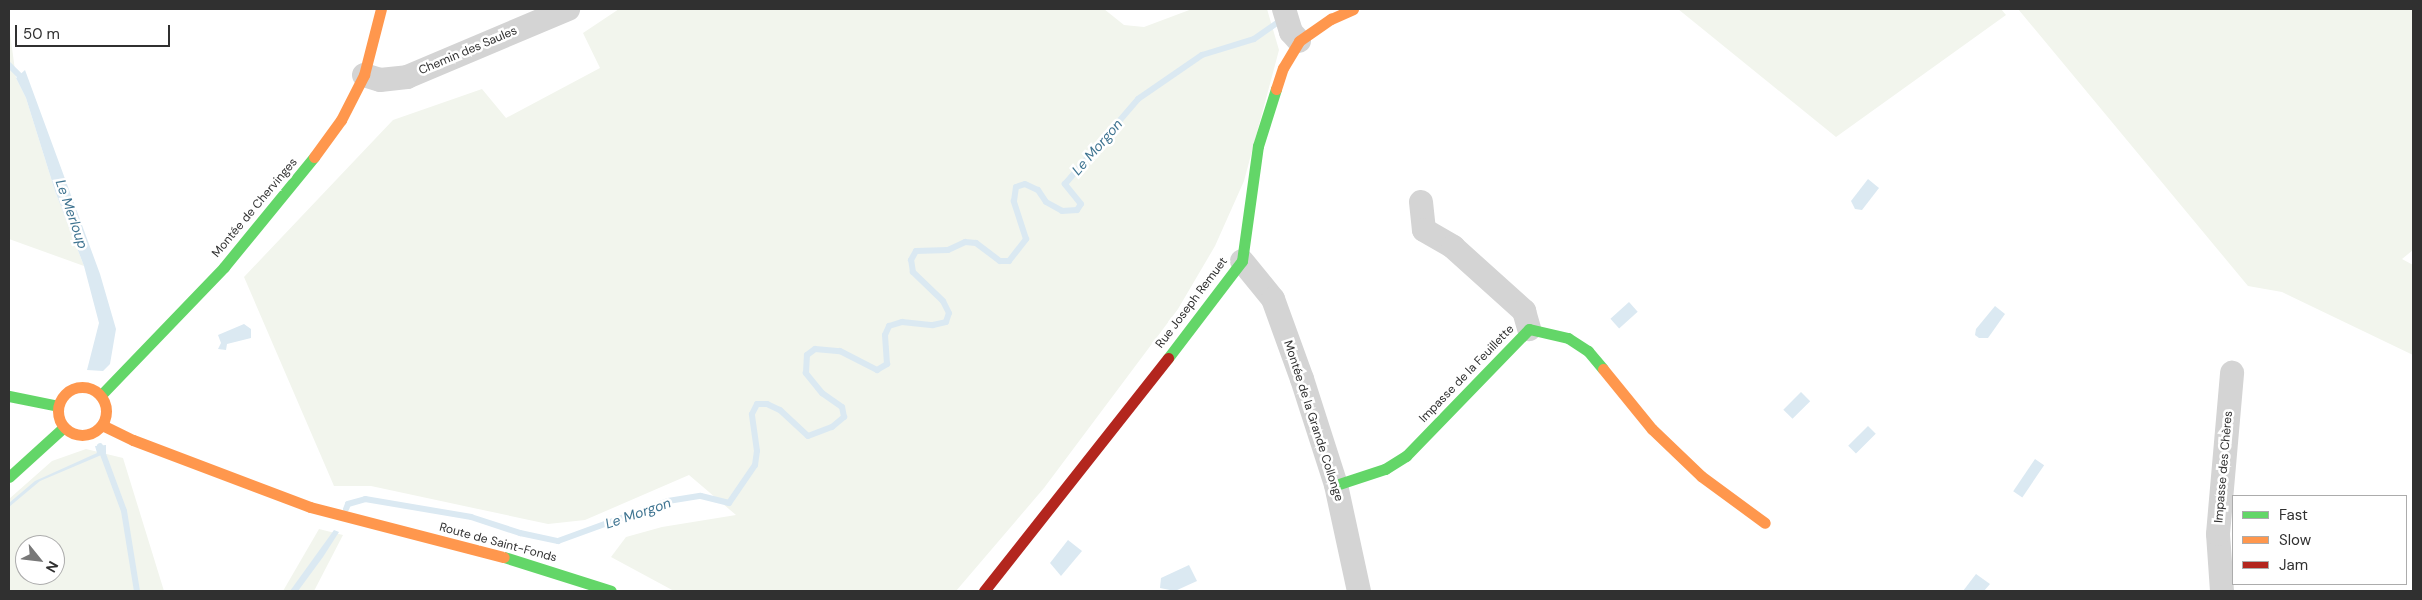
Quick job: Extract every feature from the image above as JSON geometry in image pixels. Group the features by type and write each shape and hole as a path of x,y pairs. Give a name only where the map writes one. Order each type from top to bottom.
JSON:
{"street":[{"name":"Montée de Chervinges","path":"101,395 156,342 218,273 307,167 341,120 364,75 381,9"},
{"name":"Chemin des Saules","path":"364,75 380,80 406,77 568,9"},
{"path":"1284,9 1292,32 1299,41"},
{"name":"Rue Joseph Remuet","path":"984,591 1080,467 1142,393 1242,261 1258,146 1283,68 1299,41 1331,19 1353,9"},
{"path":"1421,202 1424,230 1453,247 1524,310 1529,329"},
{"name":"Montée de la Grande Collonge","path":"1242,261 1273,299 1336,485 1359,591"},
{"name":"Impasse de la Feuillette","path":"1336,485 1385,469 1406,456 1529,329 1568,338 1588,351 1620,393 1701,476 1765,523"},
{"name":"Impasse des Chères","path":"2222,591 2218,534 2232,373"},
{"path":"76,387 91,388 101,395 106,405 102,425 87,435 79,435 64,427 58,406 62,397 76,387"},
{"path":"9,396 58,406"},
{"name":"Route de Saint-Fonds","path":"102,425 133,440 310,507 376,526 511,559 611,591"},
{"path":"9,477 64,427"}],"shaded area":[{"path":"619,9 1104,9 1124,25 1144,27 1192,9 1267,9 1279,50 1244,181 1215,246 1178,309 1044,488 956,591 674,591 611,557 626,537 662,527 736,515 689,475 585,520 548,524 371,486 334,486 244,277 393,120 482,89 506,118 600,68 583,33"},
{"path":"1678,9 2001,9 2006,15 1836,137"},
{"path":"2018,9 2413,9 2413,250 2402,259 2413,265 2413,355 2282,292 2248,286"},
{"path":"9,25 16,78 26,98 55,191 84,266 9,239"},
{"path":"86,449 123,458 164,591 9,591 9,499 52,461"},
{"path":"319,529 343,535 314,591 283,591"}],"water":[{"path":"25,70 100,274 116,329 110,364 103,371 87,370 99,323 84,266 55,191 26,98 16,78"},
{"path":"1868,179 1879,188 1862,210 1855,209 1851,201"},
{"path":"1629,302 1638,312 1619,328 1610,319"},
{"path":"1995,306 2005,314 1988,338 1979,338 1975,335 1976,329"},
{"path":"244,324 251,329 251,338 227,344 226,350 218,349 221,343 218,335"},
{"path":"1801,392 1810,401 1793,419 1783,410"},
{"path":"1868,426 1876,434 1856,454 1848,446"},
{"path":"106,445 106,453 40,481 9,507 9,503 35,481 97,453 95,446"},
{"path":"2035,459 2044,465 2022,497 2013,491"},
{"path":"334,530 339,532 323,557 298,591 290,591"},
{"path":"1068,540 1082,551 1061,576 1050,563"},
{"path":"1189,565 1197,581 1175,591 1160,588 1161,578"},
{"path":"1976,574 1990,584 1984,591 1963,591"}],"waterway":[{"name":"Le Morgon","path":"346,509 348,504 365,499 471,517 520,533 558,541 668,501 701,496 729,503 755,465 757,451 752,414 757,404 767,404 780,410 808,436 832,427 844,417 842,407 822,393 806,373 807,355 815,349 840,351 877,370 887,364 885,335 889,326 902,322 933,325 946,322 949,313 943,301 913,272 911,260 916,251 948,250 965,242 976,243 1000,261 1009,261 1026,239 1014,201 1016,187 1025,184 1038,190 1046,202 1062,211 1077,210 1081,204 1065,184 1138,99 1202,55 1254,39 1278,22"},
{"name":"Le Merloup","path":"9,65 24,80"},
{"name":"Le Merloup","path":"100,446 124,511 137,591"}],"traffic: fast":[{"path":"1168,358 1242,261 1258,146 1276,89"},
{"path":"101,395 224,267 314,157"},
{"path":"1336,485 1385,469 1406,456 1529,329 1568,338 1588,351 1603,369"},
{"path":"9,396 58,406"},
{"path":"9,477 64,427"},
{"path":"504,557 611,591"}],"traffic: slow":[{"path":"314,157 341,120 364,75 381,9"},
{"path":"1276,89 1283,68 1299,41 1331,19 1353,9"},
{"path":"1603,369 1652,429 1701,476 1765,523"},
{"path":"77,387 87,387 96,391 102,397 105,402 106,411 105,420 96,431 87,435 77,435 68,431 62,425 58,416 58,406 62,397 68,391 77,387"},
{"path":"102,425 133,440 310,507 504,557"}],"traffic: jam":[{"path":"984,591 1168,358"}]}
